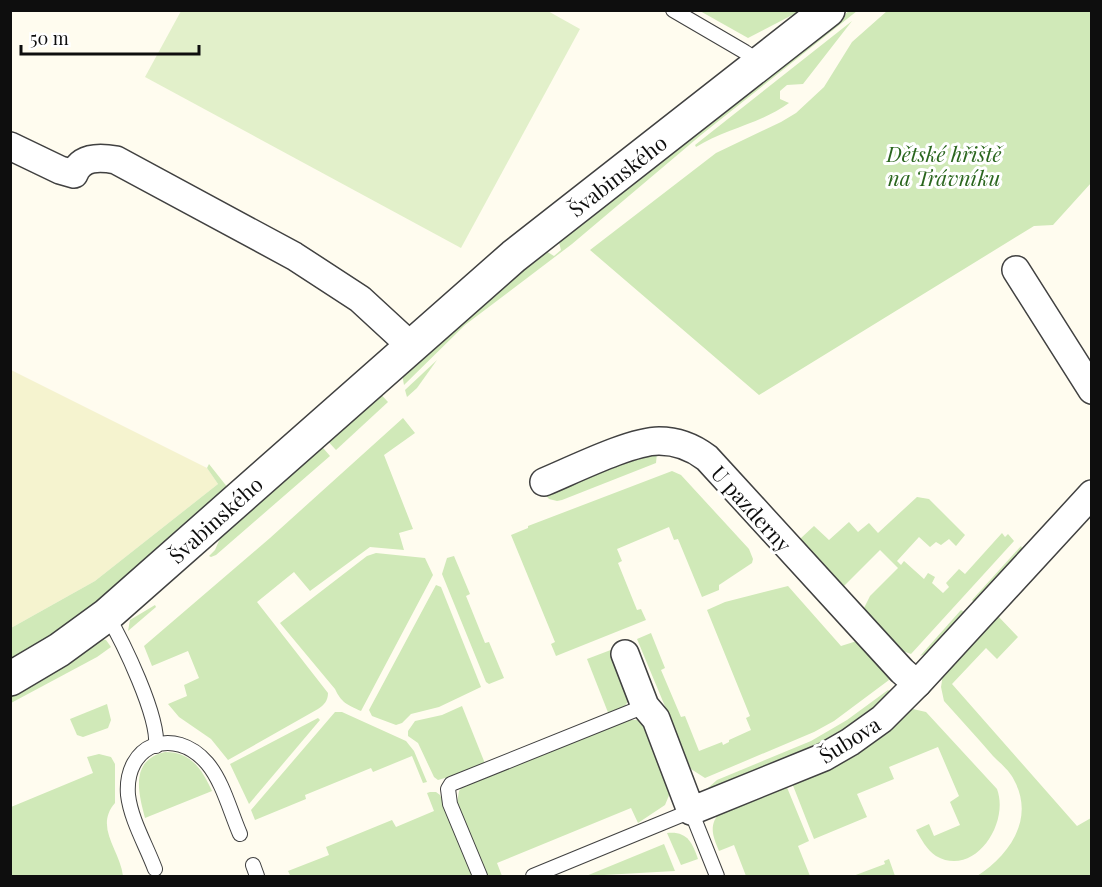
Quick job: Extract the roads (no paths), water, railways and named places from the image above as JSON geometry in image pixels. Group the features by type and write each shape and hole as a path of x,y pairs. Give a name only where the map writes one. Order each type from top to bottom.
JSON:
{"street":[{"name":"Švabinského","path":"10,680 59,650 107,615 514,256 828,10"},
{"path":"10,146 60,170 74,174 82,162 91,159 116,160 294,256 360,299 411,346"},
{"path":"1016,270 1092,390"},
{"name":"U pazderny","path":"544,482 637,445 659,441 680,444 697,450 707,458 917,684"},
{"name":"Šubova","path":"691,811 824,757 882,719 1092,494"},
{"path":"625,654 645,706 656,719 691,811"}],"lane":[{"path":"673,10 761,63"},
{"path":"107,615 125,648 146,698 155,726 156,746"},
{"path":"480,876 450,804 448,789 451,784 645,706"},
{"path":"155,868 131,809 128,786 140,753 156,746 167,742 181,745 189,748 207,763 240,834"},
{"path":"533,876 691,811 717,876"}],"park label":[{"name":"Dětské hřiště na Trávníku","path":"944,165"}]}
